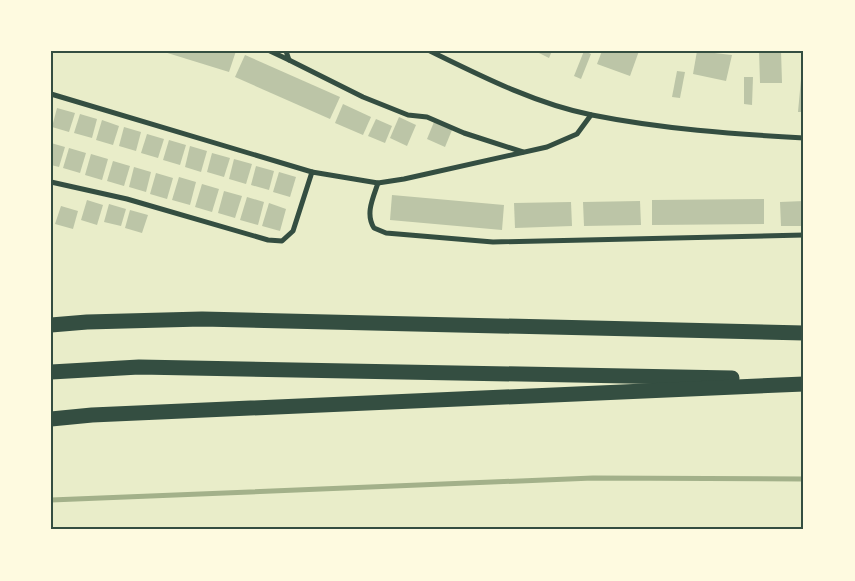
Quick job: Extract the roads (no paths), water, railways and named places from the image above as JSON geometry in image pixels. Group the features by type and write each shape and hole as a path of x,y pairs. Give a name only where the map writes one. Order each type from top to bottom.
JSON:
{"highway":[{"path":"51,325 87,322 202,319 804,333"},
{"path":"51,372 139,368 804,379"},
{"path":"51,419 102,415 804,384"}],"street":[{"path":"270,51 363,97 408,115 427,117 464,133 526,152"},
{"path":"286,51 290,60"},
{"path":"430,51 517,90 591,115 682,130 804,138"},
{"path":"51,94 312,172 378,183 526,152 577,134 591,115"},
{"path":"51,182 126,199 276,241 286,239 293,231 312,172"},
{"path":"378,183 371,204 370,215 374,228 386,233 503,242 804,235"}],"waterway":[{"path":"51,500 593,478 804,479"}]}
